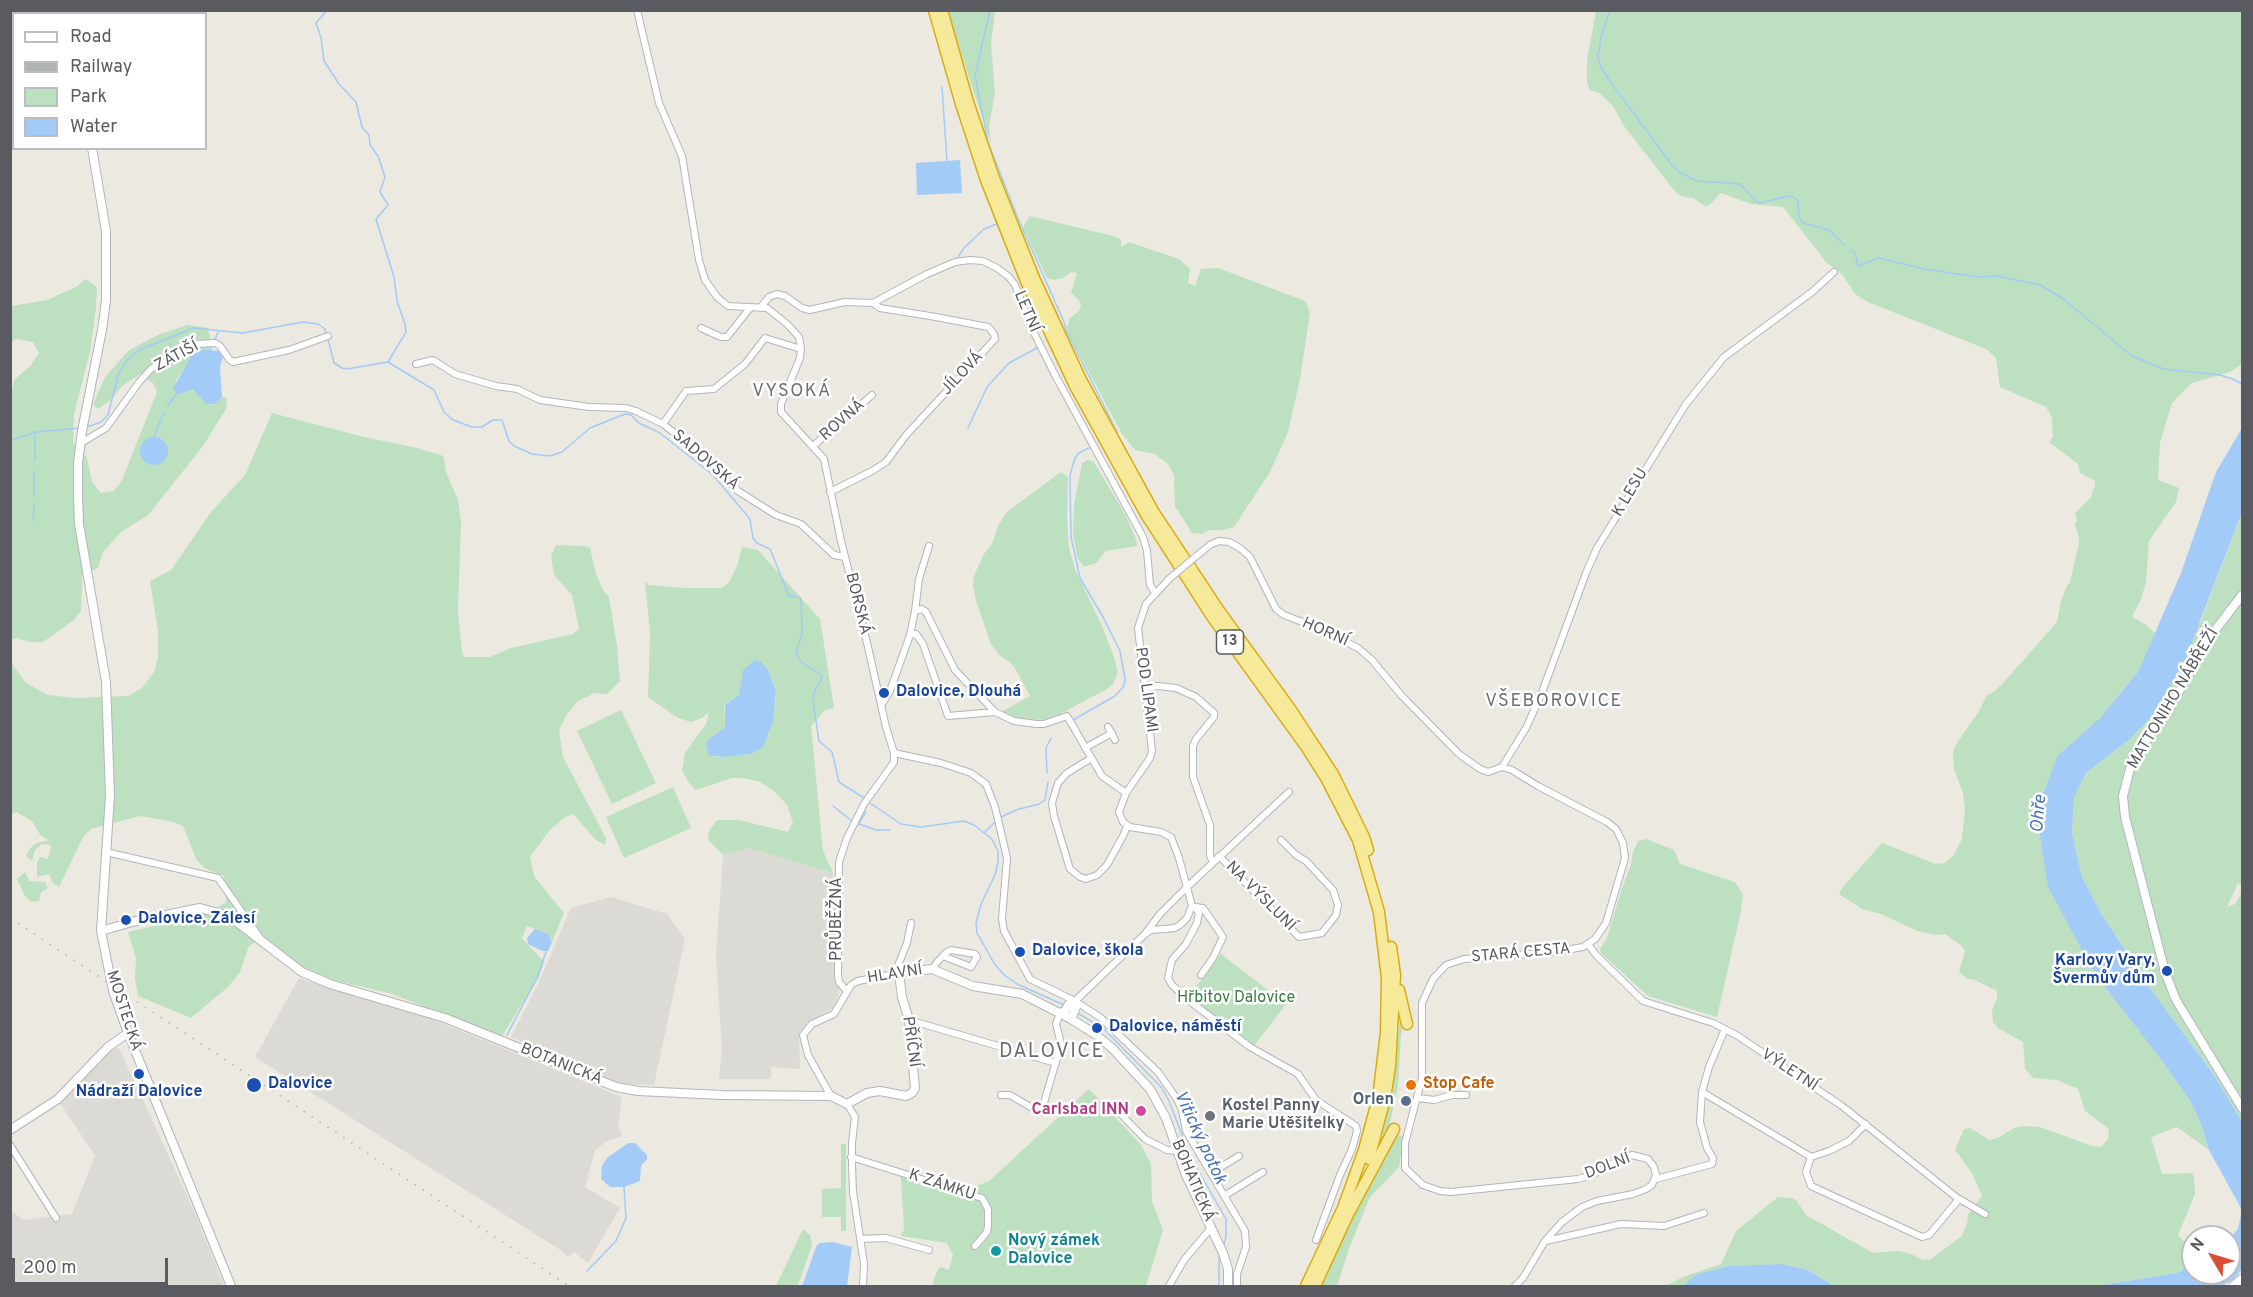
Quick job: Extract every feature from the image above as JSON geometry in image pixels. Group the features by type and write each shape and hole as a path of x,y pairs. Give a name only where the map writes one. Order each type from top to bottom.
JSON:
{"highway":[{"name":"13","path":"934,10 986,180 1026,281 1069,374 1148,516 1214,618 1326,778 1358,840 1379,912 1387,978 1386,1033 1378,1098 1364,1150 1343,1209 1306,1287"},
{"name":"13","path":"942,10 968,102 994,178 1057,330 1081,380 1153,511 1237,637 1333,774 1364,837 1385,908 1395,975 1394,1033 1385,1098 1372,1150 1350,1211 1315,1287"},
{"path":"1395,975 1407,1024"},
{"path":"1350,1211 1394,1129"}],"main road":[{"name":"MATTONIHO NÁBŘEŽÍ","path":"2242,596 2210,637 2173,702 2132,761 2123,796 2125,817 2165,972 2176,1000 2242,1108"},
{"path":"2233,1287 2242,1280"}],"street":[{"path":"637,10 659,103 682,156 699,260 705,280 717,297 728,306 766,308 787,324 799,338 801,349 765,338 745,364 714,388 686,391 663,424"},
{"name":"MOSTECKÁ","path":"92,150 106,231 106,300 78,464 79,524 106,682 110,795 101,931 113,991 128,1033 231,1287"},
{"name":"LETNÍ","path":"760,308 770,297 777,294 810,310 845,302 873,303 955,262 983,261 997,268 1015,285 1034,333 1073,411 1126,502 1143,537 1147,551 1150,585 1155,593"},
{"name":"K LESU","path":"1502,767 1526,728 1597,548 1686,404 1724,357 1812,292 1834,272"},
{"name":"JÍLOVÁ","path":"830,492 886,462 907,434 995,339 988,327 936,316 880,308 873,303"},
{"path":"701,328 721,338 727,337 750,308"},
{"name":"ZÁTIŠÍ","path":"81,443 106,428 152,368 182,355 196,344 215,343 233,362 289,350 327,336"},
{"name":"BORSKÁ","path":"801,349 800,358 781,405 781,412 824,459 845,557 894,753"},
{"name":"SADOVSKÁ","path":"416,364 433,360 464,378 517,389 540,400 589,407 626,408 663,424 694,448 738,491 776,515 801,524 834,555 845,557"},
{"name":"ROVNÁ","path":"813,446 872,395"},
{"name":"HORNÍ","path":"1155,593 1210,545 1218,541 1229,542 1250,557 1276,609 1284,615 1318,628 1358,648 1372,660 1401,695 1459,754 1488,772 1502,767"},
{"path":"882,704 890,691 910,635 919,579 929,546"},
{"name":"POD LIPAMI","path":"1127,826 1119,812 1126,793 1150,758 1152,751 1138,628 1146,604 1155,593"},
{"path":"915,611 922,609 926,612 955,670 995,712 1014,721 1036,724 1044,724 1067,716 1102,776 1126,793"},
{"path":"910,635 916,634 923,644 948,716 995,712"},
{"path":"1145,688 1158,686 1176,688 1196,697 1214,713 1214,717 1193,746 1193,777 1210,825 1210,856 1213,862"},
{"path":"1085,748 1112,734"},
{"path":"894,753 941,763 971,773 986,784 995,807 1007,858 1002,919 1004,931 1030,979 1070,1010 1101,1018 1158,1072 1177,1099 1182,1110 1186,1131 1245,1231 1246,1246 1237,1274 1237,1287"},
{"name":"PRŮBĚŽNÁ","path":"846,990 841,985 838,975 839,862 864,804 894,762 894,753"},
{"path":"1090,759 1067,773 1058,783 1052,803 1070,869 1086,879 1097,875 1107,865 1124,836 1127,826 1133,829 1161,832 1171,837 1193,907 1199,913 1192,934 1172,960 1168,978 1172,985 1250,1047 1298,1074 1316,1100 1356,1126 1357,1131 1352,1149 1316,1240"},
{"name":"STARÁ CESTA","path":"1405,1168 1405,1143 1418,1098 1424,1059 1422,1003 1427,988 1446,965 1464,959 1555,952 1588,944 1595,939 1606,923 1624,858 1623,843 1616,829 1607,822 1512,770 1502,767"},
{"path":"1001,1095 1010,1095 1039,1112 1061,1044 1056,1024 1188,886 1288,792"},
{"name":"NA VÝSLUNÍ","path":"1220,856 1299,937 1322,933 1336,915 1338,905 1333,890 1306,861 1296,855 1281,840"},
{"path":"106,852 218,878 263,942"},
{"path":"1144,934 1151,930 1180,925 1193,907"},
{"path":"1193,907 1203,908 1223,937 1213,958 1200,975"},
{"name":"BOTANICKÁ","path":"101,931 200,908 229,916 302,972 330,984 445,1018 621,1088 722,1095 831,1096"},
{"name":"PŘÍČNÍ","path":"847,1104 867,1093 879,1091 906,1096 915,1088 909,1020 902,997 899,973 899,963 911,924"},
{"name":"VÝLETNÍ","path":"1588,944 1596,956 1642,1001 1725,1029 1815,1087 1866,1124 1959,1199 1985,1214"},
{"path":"932,969 943,956 951,950 975,954 977,961 971,967 943,956"},
{"name":"HLAVNÍ","path":"831,1096 808,1055 803,1035 812,1024 834,1014 846,990 858,981 932,969 974,986 1022,994 1070,1010"},
{"name":"BOHATICKÁ","path":"1070,1010 1112,1048 1150,1089 1166,1118 1194,1194 1228,1269 1228,1287"},
{"path":"909,1020 1056,1062"},
{"path":"1656,1179 1712,1164 1713,1158 1707,1148 1700,1122 1702,1092 1709,1067 1725,1029"},
{"path":"10,1130 58,1099 108,1047 128,1033"},
{"path":"1702,1092 1810,1157 1829,1152 1849,1141 1866,1124"},
{"path":"1418,1098 1434,1100 1452,1095 1466,1095"},
{"path":"831,1096 847,1104 855,1117 851,1157 853,1192 864,1264 862,1287"},
{"path":"1117,1110 1152,1144 1177,1151"},
{"path":"10,1145 56,1218"},
{"name":"DOLNÍ","path":"1405,1168 1423,1185 1451,1192 1578,1179 1592,1175 1632,1155 1642,1156 1652,1163 1656,1179 1646,1190 1597,1201 1562,1222 1545,1241 1515,1287"},
{"path":"1211,1173 1239,1156"},
{"name":"K ZÁMKU","path":"851,1157 982,1198 987,1209 988,1226 987,1232 975,1246"},
{"path":"1810,1157 1806,1172 1812,1186 1922,1237 1929,1235 1959,1199"},
{"path":"1224,1196 1263,1172"},
{"path":"1545,1241 1621,1224 1664,1226 1704,1213"},
{"path":"1169,1287 1184,1260 1211,1228"},
{"path":"860,1239 886,1238 929,1250"}],"shaded area":[{"path":"749,848 833,873 839,995 832,1009 814,1018 799,1033 800,1069 771,1067 771,1079 719,1079 722,1050 716,955 723,855"},
{"path":"611,897 667,914 685,939 654,1085 624,1084 614,1081 511,1037 537,986 571,908"},
{"path":"299,978 429,1018 622,1097 618,1124 622,1136 607,1141 595,1150 585,1187 620,1208 588,1263 574,1252 568,1257 559,1249 255,1057"},
{"path":"119,1048 194,1211 224,1286 11,1286 10,1210 24,1220 72,1214 95,1156 60,1103 112,1049"}],"green space":[{"path":"947,11 995,11 991,44 995,92 989,127 991,144"},
{"path":"1596,11 2242,11 2242,364 2230,372 2192,383 2172,403 2160,443 2158,480 2179,488 2176,502 2149,541 2146,582 2132,617 2145,624 2156,634 2138,672 2099,719 2058,755 2076,938 2095,974 2189,1099 2201,1124 2209,1150 2177,1127 2151,1137 2162,1174 2192,1173 2194,1177 2195,1194 2178,1235 2181,1238 2181,1271 2096,1286 1834,1286 1808,1270 1782,1264 1729,1266 1698,1274 1683,1286 1666,1286 1683,1277 1721,1264 1736,1231 1778,1197 1792,1198 1797,1201 1806,1215 1873,1253 1899,1251 1923,1260 1931,1259 1962,1236 1968,1215 1982,1196 1972,1173 1955,1150 1964,1129 1970,1128 1989,1140 2022,1126 2040,1127 2092,1146 2101,1147 2108,1139 2109,1129 2085,1111 2078,1089 2057,1080 2033,1078 2025,1069 2023,1042 1998,1028 1993,1022 1992,1010 1997,991 1973,979 1967,979 1959,972 1965,951 1962,946 1945,934 1936,935 1917,931 1881,914 1862,909 1839,894 1882,843 1936,864 1945,863 1953,856 1962,839 1965,809 1963,793 1954,769 1955,746 1987,695 1994,692 2005,681 2057,622 2061,601 2070,582 2078,547 2075,513 2091,497 2095,481 2080,473 2078,464 2049,442 2053,437 2052,418 2046,407 2000,387 1996,358 1986,349 1868,302 1855,294 1842,274 1827,263 1783,207 1751,204 1721,193 1707,207 1693,198 1677,194 1624,126 1613,106 1599,93 1590,90 1587,83 1587,60"},
{"path":"1030,216 1113,236 1121,239 1121,247 1129,242 1179,259 1190,269 1188,283 1195,286 1201,269 1218,268 1305,301 1310,312 1300,379 1288,432 1270,472 1234,527 1209,530 1202,534 1192,533 1175,506 1174,475 1168,464 1155,454 1135,450 1122,434 1068,333 1070,318 1079,311 1081,305 1071,293 1077,273 1071,272 1063,278 1054,280 1047,278 1023,227"},
{"path":"86,279 97,287 96,308 90,352 74,414 73,442 87,458 92,482 101,493 114,491 122,480 157,392 153,383 140,374 122,386 111,400 98,409 93,404 105,377 129,350 160,334 188,325 208,328 212,350 196,351 175,382 186,391 193,389 209,405 216,403 222,397 227,398 226,409 203,446 148,515 121,532 103,552 98,568 82,575 81,611 74,620 43,642 29,642 17,638 11,640 11,396 14,380 30,366 39,353 33,342 16,339 11,343 11,306 47,300 76,287"},
{"path":"272,413 417,448 444,458 446,472 458,500 461,522 458,611 464,657 490,657 511,648 573,634 579,629 572,595 554,575 551,556 556,545 590,548 596,574 609,597 620,681 607,694 595,693 578,701 567,714 559,730 563,757 606,838 605,845 596,840 573,814 565,817 549,831 530,857 534,876 564,913 552,942 547,934 527,926 522,938 544,962 539,977 502,1036 392,994 334,980 304,969 264,938 249,946 240,972 228,987 191,1018 138,996 135,978 136,958 128,932 193,917 226,903 224,876 206,869 197,861 183,826 174,822 140,816 91,829 83,837 59,887 53,883 49,874 37,877 37,863 40,857 48,859 51,845 42,844 35,850 32,861 26,856 30,848 37,843 49,840 41,836 32,821 16,812 11,815 10,661 26,683 48,695 75,698 128,696 142,688 154,672 158,658 158,631 150,581 171,570 211,512 245,475"},
{"path":"1088,460 1094,462 1126,516 1137,546 1106,551 1096,563 1084,567 1077,557 1073,535 1074,505 1082,463"},
{"path":"1061,472 1068,477 1069,548 1075,569 1102,626 1118,672 1113,684 1107,689 1060,714 1043,720 1009,717 999,713 1030,696 1011,663 999,655 991,644 976,601 974,576 1007,512"},
{"path":"2242,512 2242,590 2207,635 2170,700 2129,760 2119,796 2121,818 2161,973 2242,1115 2242,1122 2214,1075 2152,991 2101,913 2082,877 2072,832 2074,797 2081,781 2086,773 2130,739 2201,621"},
{"path":"742,547 758,550 820,619 834,708 825,710 811,726 823,851 833,873 749,848 723,855 708,840 709,831 717,820 739,820 788,832 793,822 787,805 774,791 760,782 744,778 732,778 696,790 688,782 682,770 685,753 706,724 709,712 702,718 691,722 678,718 648,697 650,633 645,582 649,585 686,588 722,588 730,581","holes":["769,672 776,692 769,734 762,746 750,754 715,757 721,731 725,727 724,705 739,695 741,683"]},
{"path":"2242,601 2242,886 2238,883 2227,907 2235,904 2242,892 2242,1101 2179,999 2168,971 2128,817 2127,797 2135,763 2213,639"},
{"path":"621,710 656,783 612,804 577,731"},
{"path":"673,787 691,828 624,858 606,817"},
{"path":"1646,839 1674,850 1680,864 1735,882 1743,895 1717,1017 1648,996 1601,953 1600,949 1607,938 1631,865 1633,852 1638,841"},
{"path":"25,872 30,881 45,882 48,888 41,892 39,901 31,902 25,896 17,879"},
{"name":"Hřbitov Dalovice","path":"1221,954 1286,1004 1254,1046 1189,996"},
{"path":"1400,1016 1402,1033 1398,1086 1387,1137 1379,1148 1394,1074"},
{"path":"1089,1089 1141,1145 1151,1164 1152,1201 1163,1230 1146,1286 934,1285 933,1281 938,1269 941,1267 949,1270 953,1255 947,1243 901,1236 904,1229 901,1177 956,1194 989,1181"},
{"path":"1397,1134 1404,1137 1399,1167 1370,1197 1337,1286 1320,1286 1345,1229"},
{"path":"841,1144 846,1144 846,1231 841,1231 841,1217 822,1217 822,1189 841,1188"},
{"path":"803,1229 810,1235 812,1245 800,1280 797,1286 776,1286"}],"water":[{"path":"960,160 962,193 917,195 916,163"},
{"path":"203,349 218,351 223,357 220,367 222,397 215,404 206,404 193,389 179,394 173,389 192,354"},
{"path":"2242,428 2242,512 2184,663 2151,717 2130,739 2086,773 2074,797 2072,832 2082,877 2101,913 2152,991 2214,1075 2242,1122 2242,1210 2209,1150 2201,1124 2189,1099 2095,974 2048,887 2039,830 2041,800 2058,755 2099,719 2138,672 2181,573 2216,472"},
{"path":"154,437 164,441 168,451 164,461 154,465 144,461 140,451 144,441"},
{"path":"755,660 761,662 769,672 776,692 773,721 765,743 762,748 750,754 722,757 709,755 706,744 725,727 725,705 739,695 743,670"},
{"path":"535,929 548,934 552,942 548,951 542,951 528,944 527,938"},
{"path":"628,1143 635,1143 647,1155 647,1159 641,1166 640,1181 624,1187 610,1187 601,1179 602,1166 607,1158"},
{"path":"2242,1210 2241,1270 2241,1225 2239,1225"},
{"path":"833,1242 852,1247 847,1286 802,1286 817,1245"},
{"path":"1782,1264 1808,1270 1834,1286 1683,1286 1697,1274 1729,1266"},
{"path":"2181,1271 2181,1285 2224,1285 2096,1286"}],"waterway":[{"path":"327,10 316,23 321,38 324,61 339,84 356,102 362,127 369,135 370,145 378,156 385,177 380,192 388,205 376,219 394,277 397,301 406,332 388,362"},
{"path":"990,10 975,76 988,142 1066,330 1117,434"},
{"path":"1610,10 1602,33 1598,56 1600,65 1672,165 1681,173 1697,181 1740,184 1756,201 1761,203 1787,196 1795,198 1798,201 1799,217 1803,223 1829,230 1844,245"},
{"path":"942,87 947,161"},
{"path":"957,259 963,249 984,229 997,224"},
{"path":"1851,250 1855,253 1858,266 1878,258 1925,269 1978,277 1997,276 2040,285 2062,298 2132,356 2164,369 2220,375 2242,384"},
{"name":"Vitický potok","path":"84,428 101,422 108,415 118,375 127,360 139,350 194,328 243,333 303,322 318,324 325,329 326,335"},
{"path":"214,342 218,332"},
{"name":"Vitický potok","path":"328,339 334,363 342,368 388,362 434,390 444,412 453,420 472,427 482,427 493,420 502,420 509,441 514,446 532,454 550,456 562,452 590,428 625,414 631,415 639,423 660,433 713,475 750,519 753,538 757,543 770,549 789,596 801,598 802,633 796,653 800,661 821,675 813,701 819,741 832,752 839,782 864,798"},
{"path":"968,428 987,387 1009,363 1037,348"},
{"path":"168,406 177,393"},
{"path":"154,437 164,412"},
{"name":"Vitický potok","path":"10,441 35,432 80,428"},
{"path":"35,432 35,460"},
{"path":"1073,720 1115,696 1124,686 1125,679 1120,651 1080,578 1071,537 1070,475 1075,458 1089,448"},
{"path":"34,471 34,496"},
{"path":"33,521 34,504"},
{"path":"1047,773 1046,748 1051,738"},
{"path":"999,818 1045,800 1048,782"},
{"name":"Vitický potok","path":"870,803 901,824 921,827 964,821 974,825 992,839 998,851 998,862 995,875 981,904 976,923 977,933 1003,974 1017,984 1064,1005"},
{"path":"833,806 852,821"},
{"path":"859,823 866,812"},
{"path":"985,832 995,822"},
{"path":"856,823 876,830 890,830"},
{"path":"507,1035 537,978 546,952"},
{"name":"Vitický potok","path":"1076,1012 1104,1029 1162,1088 1190,1156 1226,1219 1224,1244"},
{"path":"587,1271 616,1241 626,1218 624,1187"},
{"name":"Vitický potok","path":"1219,1257 1219,1286"}],"railway":[{"path":"10,918 569,1286"}],"place":[{"name":"Dalovice, Dlouhá","path":"884,693"},
{"name":"Dalovice, Zálesí","path":"126,920"},
{"name":"Dalovice, škola","path":"1020,952"},
{"name":"Karlovy Vary, Švermův dům","path":"2167,971"},
{"name":"Dalovice, náměstí","path":"1097,1028"},
{"name":"Nádraží Dalovice","path":"139,1074"},
{"name":"Dalovice","path":"254,1085"},
{"name":"Stop Cafe","path":"1411,1085"},
{"name":"Orlen","path":"1406,1101"},
{"name":"Carlsbad INN","path":"1141,1111"},
{"name":"Kostel Panny Marie Utěšitelky","path":"1210,1116"},
{"name":"Nový zámek Dalovice","path":"996,1251"}],"district":[{"name":"VYSOKÁ","path":"792,392"},
{"name":"VŠEBOROVICE","path":"1554,702"},
{"name":"DALOVICE","path":"1052,1053"}],"water label":[{"name":"Ohře","path":"2040,814"}]}
